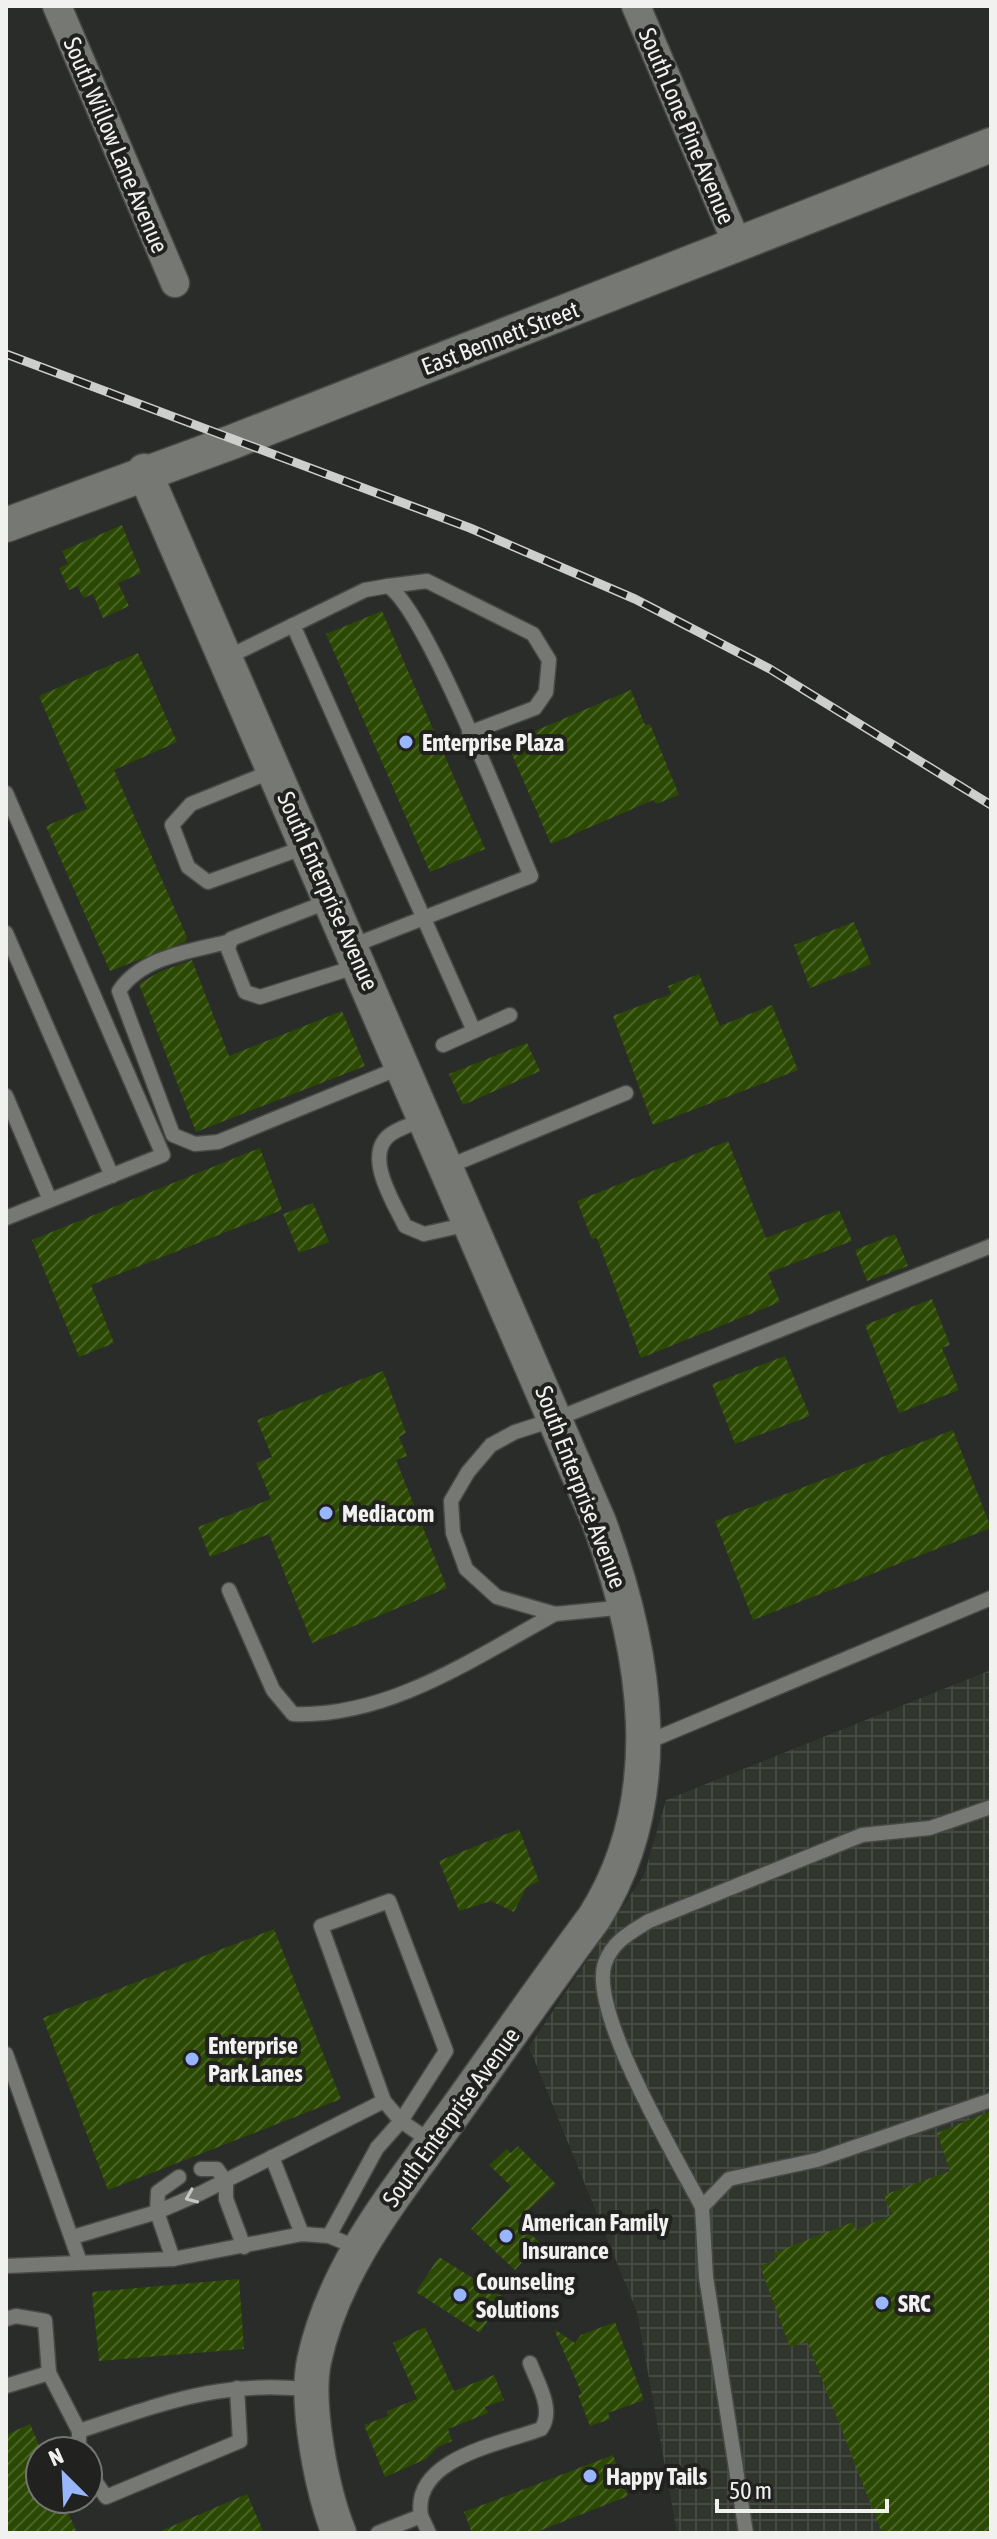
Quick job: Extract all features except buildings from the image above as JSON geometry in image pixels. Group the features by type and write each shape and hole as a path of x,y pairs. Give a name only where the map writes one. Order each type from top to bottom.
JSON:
{"street":[{"name":"South Willow Lane Avenue","path":"57,6 175,283"},
{"name":"South Lone Pine Avenue","path":"636,6 738,246"},
{"name":"East Bennett Street","path":"6,525 144,471 232,442 991,145"},
{"name":"South Enterprise Avenue","path":"144,471 599,1522 626,1607 638,1667 645,1743 635,1825 608,1897 433,2143 344,2242 341,2282 313,2363 320,2470 339,2533"}],"lane":[{"path":"226,658 365,590 427,581 533,634 549,660 546,692 535,708 469,733"},
{"path":"231,941 228,949 245,992 260,997 356,956 423,919 531,876 409,606 388,586"},
{"path":"293,625 474,1031"},
{"path":"275,770 191,804 172,825 188,867 208,882 308,846"},
{"path":"6,793 163,1155 6,1218"},
{"path":"332,900 242,933 231,941 150,964 128,977 119,991 173,1135 195,1144 218,1142 404,1066"},
{"path":"6,933 112,1176"},
{"path":"443,1045 510,1015"},
{"path":"447,1167 626,1093"},
{"path":"6,1096 50,1200"},
{"path":"426,1118 389,1135 381,1146 379,1169 405,1226 424,1234 472,1224"},
{"path":"626,1607 555,1614 497,1597 466,1569 453,1533 451,1501 468,1472 491,1445 515,1432 556,1419 991,1246"},
{"path":"229,1590 273,1690 293,1714 324,1715 411,1691 555,1614"},
{"path":"645,1743 991,1598"},
{"path":"746,2533 706,2277 702,2207 623,2054 601,1979 617,1941 649,1921 862,1835 930,1828 991,1807"},
{"path":"6,2266 173,2259 302,2234 344,2242 377,2148 401,2121 446,2051 389,1901 321,1926 384,2101 401,2121 433,2143"},
{"path":"6,2054 80,2262"},
{"path":"702,2207 729,2179 817,2160 991,2100"},
{"path":"73,2237 157,2212 226,2182 384,2101"},
{"path":"272,2157 302,2234"},
{"path":"201,2169 217,2169 226,2182 226,2199 244,2247"},
{"path":"173,2259 157,2212 158,2192 179,2177"},
{"path":"6,2319 16,2316 45,2321 49,2373 79,2435"},
{"path":"429,2533 418,2499 428,2480 443,2466 541,2429 547,2421 547,2410 530,2363"},
{"path":"6,2386 49,2373"},
{"path":"79,2431 198,2392 269,2385 314,2390"},
{"path":"104,2494 106,2497 240,2441 237,2388"},
{"path":"378,2533 421,2516"}],"shaded area":[{"path":"991,1670 991,2533 677,2533 637,2312 529,2047 644,1875 666,1800"}],"railway":[{"path":"6,354 470,528 635,599 770,669 991,805"}],"place":[{"name":"Enterprise Plaza","path":"406,742"},
{"name":"Mediacom","path":"326,1513"},
{"name":"Enterprise Park Lanes","path":"192,2059"},
{"name":"American Family Insurance","path":"506,2236"},
{"name":"Counseling Solutions","path":"460,2295"},
{"name":"SRC","path":"882,2303"},
{"name":"Happy Tails","path":"590,2476"}]}
